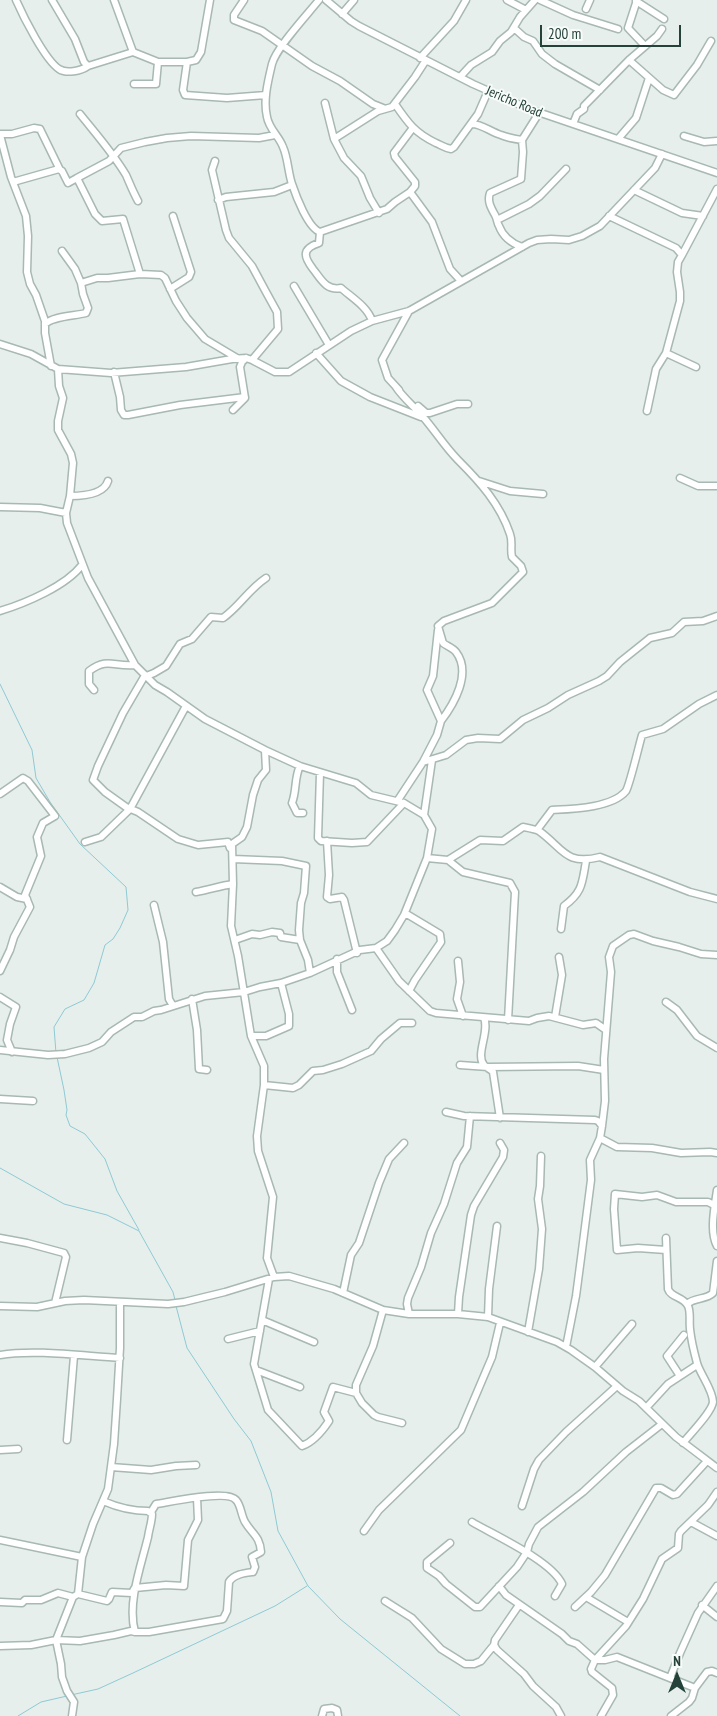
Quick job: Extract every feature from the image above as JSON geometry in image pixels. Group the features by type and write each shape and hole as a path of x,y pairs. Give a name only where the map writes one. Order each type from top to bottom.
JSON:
{"street":[{"path":"16,0 28,28 54,65 60,70 70,71 83,69 133,52 158,62 187,62 196,60 202,52 210,0"},
{"path":"52,0 75,39 84,62 88,66"},
{"path":"114,0 133,52"},
{"path":"244,0 234,16 234,20 262,31 312,66 340,81 373,104 383,108"},
{"path":"319,0 283,45 272,64 266,95 267,117 275,135 283,146 292,185 314,230 320,232 379,213 410,192 415,186 415,182 394,157 394,153 412,128"},
{"name":"Jericho Road","path":"326,0 359,26 488,92 538,113 717,173"},
{"path":"342,14 354,0"},
{"path":"334,138 356,123 383,108 391,107 395,104 415,77 423,59 454,21 466,0"},
{"path":"508,0 526,10"},
{"path":"460,77 471,65 492,52 500,41 514,28 535,0"},
{"path":"540,0 573,15 618,29"},
{"path":"586,9 590,0"},
{"path":"645,46 628,28 637,1 664,18"},
{"path":"514,28 524,37 533,41 542,54 551,61 600,90"},
{"path":"573,124 577,114 629,60 658,36 662,29"},
{"path":"629,60 663,90 676,94 711,41"},
{"path":"134,84 156,84 158,62"},
{"path":"187,62 183,90 185,95 227,98 266,95"},
{"path":"618,139 636,118 649,78"},
{"path":"395,104 412,128 424,138 450,149 454,147 475,121 488,92"},
{"path":"325,103 334,138 344,158 362,178 370,198 379,213"},
{"path":"522,247 514,244 506,237 491,209 488,196 490,193 521,179 522,140 538,113"},
{"path":"80,114 114,157 138,200"},
{"path":"475,121 486,129 500,135 522,140"},
{"path":"1,1052 65,1054 96,1045 134,1017 142,1017 154,1011 192,999 244,992 281,983 310,973 360,950 376,948 391,936 405,913 427,858 432,829 424,815 401,802 371,795 356,784 300,766 265,750 205,719 144,676 135,665 82,565 78,549 67,523 66,512 70,496 73,463 71,454 58,430 63,398 55,367 46,345 42,310 30,284 27,272 28,236 26,216 13,182 0,135 34,128 40,129 68,183 114,157 121,148 166,138 191,136 259,138 275,135"},
{"path":"684,136 704,142 717,142"},
{"path":"0,344 31,354 55,367 114,372 186,368 238,359 249,359 274,372 289,372 350,331 372,321 409,311 522,247 537,240 569,240 582,236 600,226 655,168 662,154"},
{"path":"215,161 212,170 226,230 252,266 277,312 278,328 249,359 242,362 240,367 245,397 233,410"},
{"path":"497,220 529,204 540,196 566,169"},
{"path":"13,182 60,170"},
{"path":"77,178 95,214 102,221 123,219 140,274"},
{"path":"218,200 226,197 274,192 292,185"},
{"path":"634,190 682,213 703,216"},
{"path":"647,411 656,369 666,353 680,301 677,272 678,262 717,190"},
{"path":"410,192 432,222 450,269 461,281"},
{"path":"170,289 189,277 191,272 173,216"},
{"path":"609,216 676,248 682,255"},
{"path":"320,232 319,243 310,248 306,252 305,257 324,284 336,289 341,288 366,310 372,321"},
{"path":"45,324 52,319 88,311 81,282 75,268 62,252"},
{"path":"81,282 97,278 140,274 161,276 165,278 187,318 205,339 238,359"},
{"path":"294,286 329,345"},
{"path":"409,311 382,360 388,378 422,411 428,413 457,404 468,404"},
{"path":"316,353 341,381 370,397 424,418"},
{"path":"666,353 696,367"},
{"path":"114,372 120,396 121,410 124,415 128,416 180,405 245,397"},
{"path":"396,387 491,497 511,536 512,557 521,566 523,572 492,604 444,620 438,626 433,676 427,690 441,721"},
{"path":"680,478 698,486 717,486"},
{"path":"70,496 80,496 99,491 106,486 108,480"},
{"path":"479,481 510,491 544,494"},
{"path":"0,507 40,508 66,512"},
{"path":"0,611 36,598 72,575 82,565"},
{"path":"233,859 228,842 192,845 178,839 138,812 126,807 105,792 93,780 123,713 144,676 166,666 180,644 192,639 211,617 223,618 231,613 255,586 266,578"},
{"path":"423,762 452,752 466,740 478,738 500,739 523,720 607,676 620,662 650,638 672,633 684,622 704,621 717,616"},
{"path":"320,773 318,840 352,843 367,842 401,802 460,687 462,677 460,663 456,652 443,643 438,626"},
{"path":"94,690 89,684 89,671 96,666 106,662 125,666 135,665"},
{"path":"537,830 552,810 572,809 612,802 626,790 642,735 664,729 699,704 717,695"},
{"path":"85,842 101,837 130,809 186,706"},
{"path":"265,750 266,770 258,780 253,794 247,827 242,837 232,844 231,926 251,1036 264,1066 264,1085 257,1136 258,1151 273,1196 267,1258 271,1278 255,1358 256,1370 268,1410 302,1446 306,1445 321,1432 329,1421 324,1412 333,1387 356,1393"},
{"path":"424,815 432,760"},
{"path":"300,766 295,775 295,793 292,803 297,813 303,813"},
{"path":"0,794 23,778 28,781 55,816 43,823 37,837 41,856 26,893 30,907 14,937 0,971"},
{"path":"448,860 480,840 503,841 523,827 537,830 565,855 586,861 600,857 690,892 717,899"},
{"path":"327,841 329,875 327,897 330,899 342,898 344,900 357,953"},
{"path":"427,858 448,860 463,872 510,883 514,892 508,1020"},
{"path":"233,859 282,861 306,866 304,893 300,912 300,940 308,960 310,973"},
{"path":"561,928 564,906 576,897 582,885 586,861"},
{"path":"196,892 210,890 213,886 233,884"},
{"path":"0,887 17,897 27,899"},
{"path":"154,905 163,942 169,999 173,1006"},
{"path":"405,913 440,934 441,942 419,973 409,992"},
{"path":"235,940 252,934 260,935 272,932 280,933 281,937 300,940"},
{"path":"566,1347 581,1258 591,1180 590,1160 600,1138 605,1101 604,1070 611,972 609,957 613,946 629,935 638,934 652,942 679,946 701,954 717,955"},
{"path":"376,948 399,981 430,1011 436,1014 529,1021 549,1016 579,1024 596,1023 606,1030"},
{"path":"555,1017 562,975 558,957"},
{"path":"337,959 337,972 352,1010"},
{"path":"458,961 460,982 456,999 463,1016"},
{"path":"251,1036 266,1036 289,1026 289,1014 281,983"},
{"path":"0,997 16,1007 7,1040 12,1052"},
{"path":"192,999 198,1040 199,1068 208,1070"},
{"path":"666,1002 677,1010 697,1036 717,1048"},
{"path":"484,1018 486,1025 482,1042 482,1061 493,1072 500,1118"},
{"path":"264,1085 294,1088 313,1071 342,1064 371,1051 381,1039 400,1023 412,1023"},
{"path":"460,1065 488,1067 572,1066 604,1070"},
{"path":"0,1098 33,1101"},
{"path":"446,1112 500,1118 594,1120 598,1121 602,1126"},
{"path":"409,1314 408,1298 421,1267 431,1233 444,1204 457,1163 466,1147 470,1116"},
{"path":"600,1138 617,1147 652,1148 681,1153 717,1153"},
{"path":"343,1293 351,1255 359,1243 379,1183 389,1159 404,1143"},
{"path":"458,1314 471,1216 474,1206 503,1157 504,1150 500,1143"},
{"path":"528,1332 539,1269 542,1229 538,1199 541,1156"},
{"path":"717,1190 714,1205 714,1240 717,1246"},
{"path":"666,1250 638,1248 617,1250 614,1209 616,1194 642,1197 657,1195 676,1202 708,1202 714,1205"},
{"path":"488,1317 498,1226"},
{"path":"0,1238 27,1242 64,1252 66,1257 55,1303"},
{"path":"666,1238 670,1293 682,1299 690,1310 690,1330 697,1365 708,1385 713,1402 709,1411 683,1443"},
{"path":"687,1304 695,1299 706,1298 713,1293 717,1261"},
{"path":"0,1306 28,1308 84,1300 168,1304 225,1292 271,1278 289,1276 343,1293 383,1310 409,1314 458,1314 488,1317 566,1347 596,1367 646,1408 683,1443 717,1468"},
{"path":"72,1716 74,1702 67,1691 62,1677 56,1640 76,1596 82,1557 108,1489 114,1444 120,1358 120,1302"},
{"path":"383,1310 373,1346 356,1385 356,1393 362,1403 378,1418 402,1423"},
{"path":"262,1320 314,1342"},
{"path":"364,1531 379,1510 461,1430 492,1357 500,1323"},
{"path":"596,1367 632,1324"},
{"path":"228,1340 260,1331"},
{"path":"680,1376 667,1356 684,1335"},
{"path":"0,1355 10,1353 120,1358"},
{"path":"67,1440 74,1356"},
{"path":"646,1408 668,1384 697,1365"},
{"path":"256,1370 300,1387"},
{"path":"522,1506 534,1469 539,1460 566,1432 617,1386"},
{"path":"450,1543 427,1562 427,1568 475,1607 480,1607 512,1573 527,1552 534,1533 544,1521 584,1492 626,1452 662,1424"},
{"path":"0,1450 18,1449"},
{"path":"575,1607 605,1575 656,1488 661,1488 673,1495 677,1494 707,1461"},
{"path":"111,1468 151,1470 196,1465"},
{"path":"602,1716 614,1691 592,1672 591,1669 595,1660 628,1622 643,1599 662,1559 678,1548 679,1534 708,1505 717,1492"},
{"path":"0,1646 31,1645 56,1640 80,1640 114,1635 131,1630 135,1632 149,1632 223,1619 227,1611 231,1579 235,1576 254,1572 255,1567 252,1557 261,1553 260,1543 246,1524 237,1501 229,1496 156,1504 151,1512 152,1517 135,1588 132,1614 135,1632"},
{"path":"135,1588 166,1585 184,1586 188,1540 198,1520 197,1498"},
{"path":"103,1501 118,1508 151,1512"},
{"path":"472,1522 527,1552 560,1578 562,1586 556,1596"},
{"path":"691,1522 717,1536"},
{"path":"0,1540 82,1557"},
{"path":"499,1586 506,1595 562,1634 569,1641 577,1644 595,1660 617,1657 695,1688"},
{"path":"670,1678 702,1605 717,1586"},
{"path":"0,1602 22,1603 25,1600 41,1600 58,1594 107,1601 112,1592 132,1594 135,1588"},
{"path":"586,1597 628,1622"},
{"path":"385,1601 412,1618 441,1649 462,1663 469,1664 477,1663 494,1645 495,1640 520,1605"},
{"path":"702,1605 717,1618"},
{"path":"494,1645 496,1650 524,1674 533,1686 556,1706 561,1716"},
{"path":"671,1716 689,1702 695,1688 707,1672 717,1673"},
{"path":"322,1716 324,1709 332,1708 337,1710 338,1716"}],"waterway":[{"path":"0,684 32,750 36,778 50,802 80,844 126,887 128,910 113,939 105,945 94,983 84,1000 65,1009 54,1027 56,1053"},
{"path":"57,1057 64,1090 66,1115 70,1126 85,1134 105,1159 117,1191 139,1230"},
{"path":"0,1168 64,1204 107,1215 139,1231 173,1292 175,1300"},
{"path":"176,1306 187,1348 234,1419 251,1441 271,1492 278,1531 308,1586 340,1619 460,1716"},
{"path":"71,1695 98,1689 133,1673 275,1606 307,1586"},
{"path":"18,1716 41,1702 67,1696"}]}
